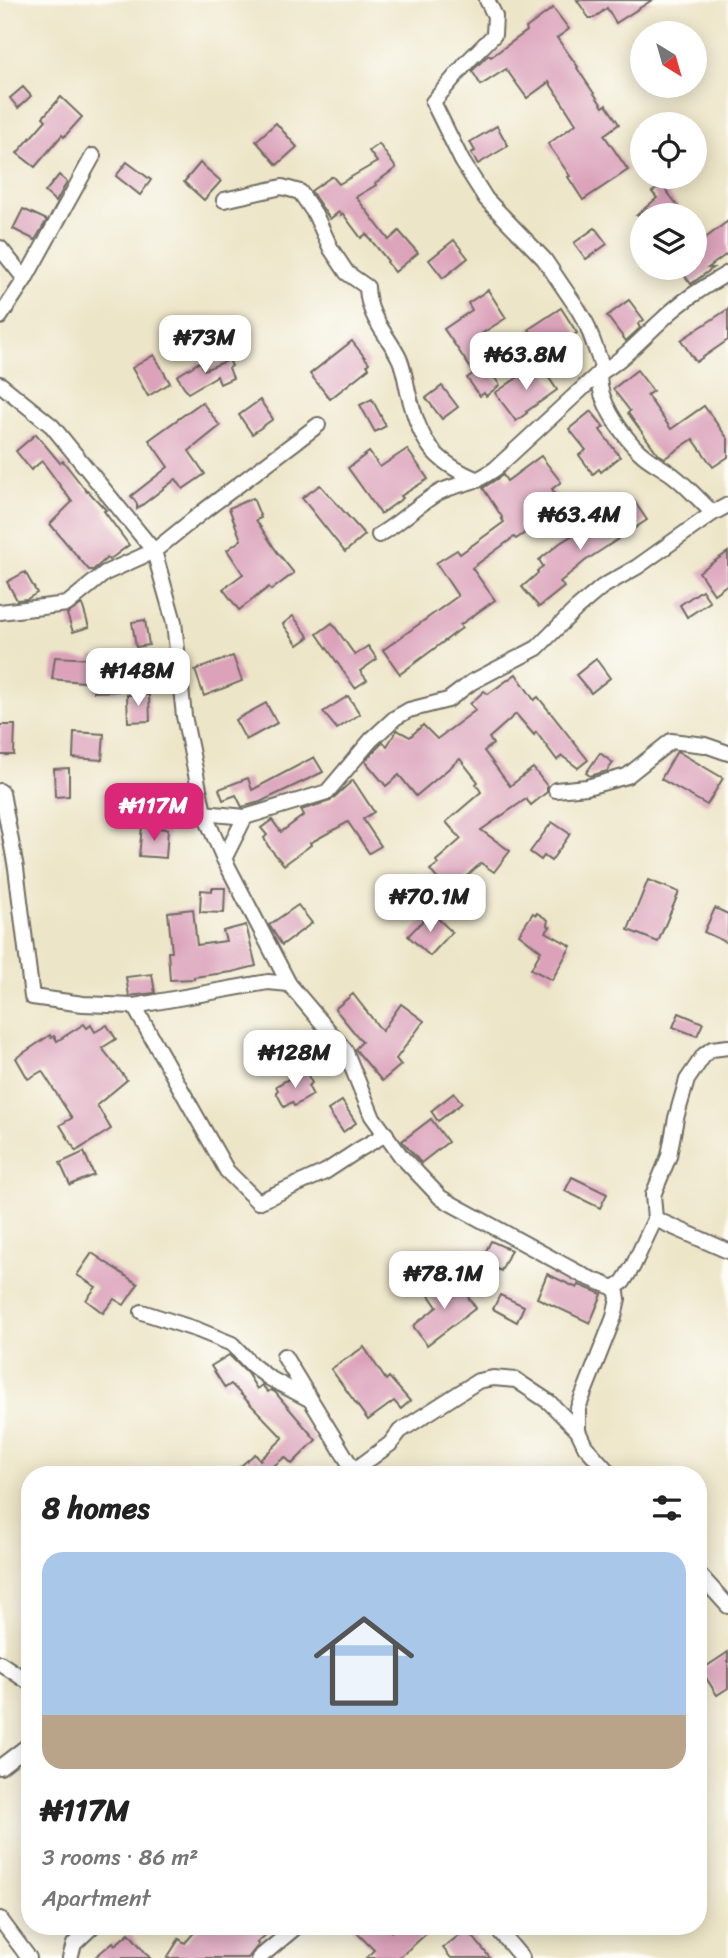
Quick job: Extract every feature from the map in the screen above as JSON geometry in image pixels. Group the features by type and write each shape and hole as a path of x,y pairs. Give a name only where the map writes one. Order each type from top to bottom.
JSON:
{"street":[{"path":"487,0 495,16 494,35 433,103 461,161 486,199 544,259 578,309 587,325 601,366 598,374 601,393 623,435 643,455 674,476 713,513"},
{"path":"0,317 25,279 93,156"},
{"path":"224,200 282,187 300,192 347,273 367,287 368,301 375,320 400,361 417,422 430,450 454,470 478,480"},
{"path":"0,248 25,279"},
{"path":"379,535 437,494 449,487 478,480 505,461 598,374 615,363 692,294 728,273"},
{"path":"0,384 52,426 154,551 174,622 184,716 204,813 224,859 289,984 345,1050 372,1116 401,1156 441,1198 584,1276 614,1288 617,1293 614,1317 578,1408 578,1431"},
{"path":"0,612 66,604 105,573 154,551 318,425"},
{"path":"204,813 245,817 327,792 371,740 395,718 409,710 449,701 472,682 537,648 602,587 637,567 728,505"},
{"path":"556,790 587,787 627,776 671,741 705,745 728,752"},
{"path":"0,791 16,868 32,996 134,1006 268,982 289,984"},
{"path":"224,859 245,817"},
{"path":"134,1006 227,1171 258,1202 325,1172 386,1134"},
{"path":"614,1288 623,1282 633,1266 654,1219 653,1195 669,1156 687,1080 704,1055 712,1049 728,1047"},
{"path":"654,1219 728,1251"},
{"path":"142,1312 232,1344 269,1378 309,1399"},
{"path":"284,1356 347,1466"},
{"path":"360,1466 390,1444 400,1431 478,1381 493,1378 516,1380 549,1402 578,1431 585,1446 603,1466"},
{"path":"707,1583 728,1606"},
{"path":"0,1663 21,1676"},
{"path":"0,1766 21,1751"},
{"path":"0,1919 29,1958"},
{"path":"70,1958 74,1944 84,1935"},
{"path":"259,1958 286,1935"},
{"path":"503,1935 522,1958"}],"building":[{"path":"577,0 652,0 616,23 607,8 594,18 589,18"},
{"path":"553,8 569,29 557,38 603,107 606,105 619,124 604,135 628,170 583,200 548,144 576,124 549,82 527,98 506,69 481,85 472,71 485,58 489,55 491,57 527,31 526,28"},
{"path":"23,87 31,96 18,108 10,98"},
{"path":"61,97 82,117 64,137 62,135 35,167 17,153 46,120 43,117"},
{"path":"276,123 297,147 277,165 256,141"},
{"path":"497,126 508,146 478,164 471,153 475,151 470,142"},
{"path":"379,144 396,168 356,197 389,240 399,231 418,253 395,272 366,234 361,238 339,212 330,219 311,191 331,177 339,184 377,162 369,151"},
{"path":"127,162 151,180 140,195 116,176"},
{"path":"200,163 221,181 204,200 184,182"},
{"path":"59,175 67,182 56,202 45,192"},
{"path":"665,189 676,203 651,203 657,198 652,192"},
{"path":"23,209 47,220 35,240 13,229"},
{"path":"728,221 728,253 708,268 713,268 707,272 707,237"},
{"path":"595,228 607,244 586,259 574,243"},
{"path":"454,240 468,258 443,278 429,260"},
{"path":"488,290 506,318 478,336 486,346 476,353 500,385 486,396 484,393 480,396 467,378 474,373 444,329 472,310 468,303"},
{"path":"629,300 644,320 638,324 640,328 626,341 607,316"},
{"path":"561,308 577,333 545,354 529,329"},
{"path":"728,309 728,340 696,362 681,340"},
{"path":"352,341 369,363 369,368 330,399 310,374"},
{"path":"154,355 170,383 148,396 132,368"},
{"path":"229,360 233,378 220,384 217,376 188,393 177,376 200,362 204,370"},
{"path":"539,363 557,390 516,421 495,393"},
{"path":"637,370 653,391 647,395 671,429 704,406 728,439 728,457 713,467 693,439 665,458 658,454 613,389"},
{"path":"442,386 458,407 442,419 426,398"},
{"path":"372,399 386,426 375,432 360,405"},
{"path":"260,400 273,419 252,434 239,415"},
{"path":"202,402 220,426 189,451 205,474 183,489 176,479 137,509 131,496 168,467 149,440"},
{"path":"591,411 604,427 600,430 620,457 601,472 599,469 593,474 579,455 586,450 569,429"},
{"path":"36,434 106,510 104,511 129,545 93,570 89,570 50,524 72,502 42,461 31,470 16,451"},
{"path":"407,449 428,479 401,496 403,498 381,514 348,468 369,452 380,467"},
{"path":"541,456 561,482 552,489 558,498 543,510 548,517 516,539 514,537 472,568 495,600 400,674 383,650 458,596 436,563 457,550 460,554 504,522 483,488 503,475 507,481"},
{"path":"320,485 365,535 345,552 302,498"},
{"path":"253,498 261,518 256,520 294,573 271,590 269,587 239,610 223,589 243,574 227,550 241,540 229,508"},
{"path":"634,501 647,520 585,561 560,582 564,587 539,607 522,587 543,566 539,560 560,543 604,516 607,521"},
{"path":"728,552 728,584 714,594 699,572"},
{"path":"25,572 37,593 27,599 17,600 7,582"},
{"path":"702,590 710,602 687,617 680,605"},
{"path":"82,604 89,627 73,632 67,614"},
{"path":"293,616 309,637 298,645 283,624"},
{"path":"145,620 149,645 136,647 132,622"},
{"path":"332,623 355,655 368,646 377,659 360,671 367,680 355,688 317,634"},
{"path":"109,655 110,670 119,670 119,691 94,692 94,683 52,679 55,657 92,659 91,656"},
{"path":"233,656 242,681 204,696 195,670"},
{"path":"596,659 610,678 591,693 576,675"},
{"path":"516,674 534,700 538,697 588,760 578,768 562,756 557,760 536,732 534,735 516,714 489,738 493,744 484,751 510,786 533,768 547,786 547,792 531,805 526,799 481,830 510,851 494,872 481,863 451,890 446,885 444,887 430,870 438,864 436,861 461,839 446,822 481,792 476,784 478,782 460,759 416,796 399,775 386,786 365,761 383,742 387,746 397,730 410,737 423,725 437,739 476,710 470,704 484,691 488,694"},
{"path":"127,695 149,695 150,721 128,722"},
{"path":"348,696 360,714 337,729 323,712"},
{"path":"266,703 277,723 246,740 235,720"},
{"path":"0,725 15,725 14,755 0,755"},
{"path":"74,732 104,734 102,760 73,758"},
{"path":"677,751 723,778 707,805 661,779"},
{"path":"600,753 613,763 607,771 590,776 586,773"},
{"path":"314,757 323,772 260,802 242,807 236,795 223,800 219,789 248,778 252,790"},
{"path":"69,768 69,796 55,797 54,769"},
{"path":"353,780 374,812 363,819 381,846 369,853 348,822 310,843 311,845 284,865 268,846 264,838 267,835 261,828 272,820 281,832 304,815 301,810 330,801"},
{"path":"552,822 570,834 551,861 544,856 541,860 530,852"},
{"path":"142,827 168,829 166,858 139,856"},
{"path":"648,880 679,892 658,942 628,930"},
{"path":"212,888 225,888 224,913 200,912 201,890 212,891"},
{"path":"298,905 312,923 282,945 269,925"},
{"path":"715,908 728,914 728,943 704,932"},
{"path":"193,909 197,945 226,941 223,931 246,925 256,966 194,979 170,980 168,952 172,952 168,912"},
{"path":"431,912 452,932 430,956 408,936"},
{"path":"533,913 548,920 547,925 550,927 546,932 571,946 552,980 531,969 541,951 519,934"},
{"path":"152,974 155,993 129,996 126,977"},
{"path":"353,994 382,1031 401,1004 424,1021 396,1059 401,1065 382,1081 355,1049 362,1042 335,1009"},
{"path":"679,1013 703,1023 697,1036 673,1027"},
{"path":"84,1024 87,1028 91,1025 95,1032 107,1025 116,1039 102,1048 127,1080 97,1105 111,1129 76,1151 60,1125 72,1118 42,1071 28,1079 16,1058 50,1035 57,1041"},
{"path":"305,1070 312,1083 308,1086 313,1095 294,1106 292,1102 284,1107 276,1092 276,1086"},
{"path":"454,1093 462,1103 438,1121 431,1111"},
{"path":"342,1101 356,1123 343,1132 328,1110"},
{"path":"431,1119 448,1142 421,1163 402,1141"},
{"path":"84,1152 94,1175 70,1185 60,1163"},
{"path":"572,1177 607,1194 600,1208 565,1191"},
{"path":"491,1241 511,1250 501,1271 481,1261"},
{"path":"92,1253 138,1284 124,1305 114,1299 103,1313 86,1300 96,1287 77,1275"},
{"path":"547,1274 577,1288 579,1285 602,1294 590,1323 537,1298"},
{"path":"445,1278 456,1293 462,1289 476,1308 427,1345 413,1326 437,1307 426,1291"},
{"path":"500,1295 524,1306 517,1322 493,1309"},
{"path":"364,1347 386,1380 389,1377 410,1401 401,1409 394,1401 368,1420 331,1369"},
{"path":"229,1355 247,1373 257,1389 262,1385 268,1392 275,1392 316,1440 292,1464 285,1457 274,1466 241,1466 255,1454 260,1460 283,1438 231,1384 225,1388 211,1366"},
{"path":"728,1652 728,1688 717,1695 707,1679 707,1666"},
{"path":"127,1935 131,1935 150,1958 94,1958 113,1942 115,1945"},
{"path":"192,1935 266,1935 248,1958 167,1958 179,1939 185,1943"},
{"path":"359,1935 425,1935 399,1958 366,1958 374,1950"},
{"path":"459,1935 472,1935 490,1958 451,1958 443,1948"}]}
